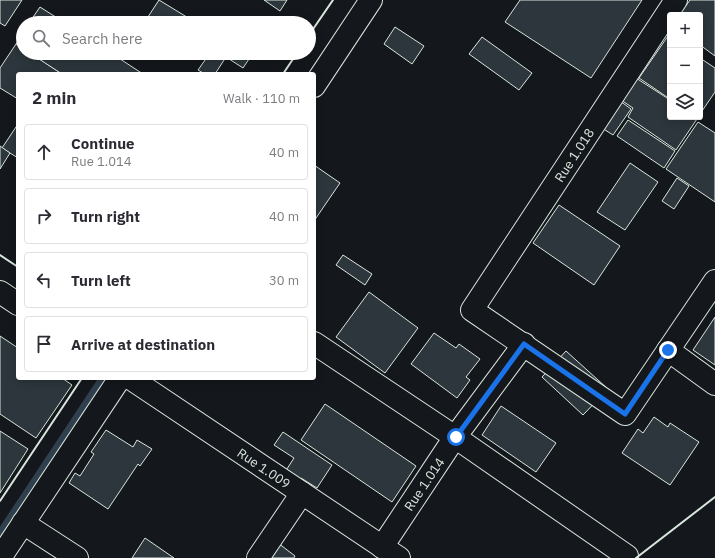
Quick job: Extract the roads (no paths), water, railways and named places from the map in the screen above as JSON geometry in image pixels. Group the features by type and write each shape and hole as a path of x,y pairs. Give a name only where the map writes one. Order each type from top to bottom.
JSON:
{"street":[{"path":"316,83 371,0"},
{"name":"Rue 1.018","path":"524,344 472,310 676,0"},
{"path":"524,344 625,414 715,282"},
{"path":"0,292 16,303"},
{"path":"316,344 456,437 627,556"},
{"name":"Rue 1.014","path":"390,552 456,437 524,344"},
{"path":"668,350 715,384"},
{"path":"0,558 119,380"},
{"name":"Rue 1.009","path":"133,380 390,552"},
{"path":"258,558 302,494"},
{"path":"23,523 77,558"}],"waterway":[{"path":"0,532 101,380"}]}
